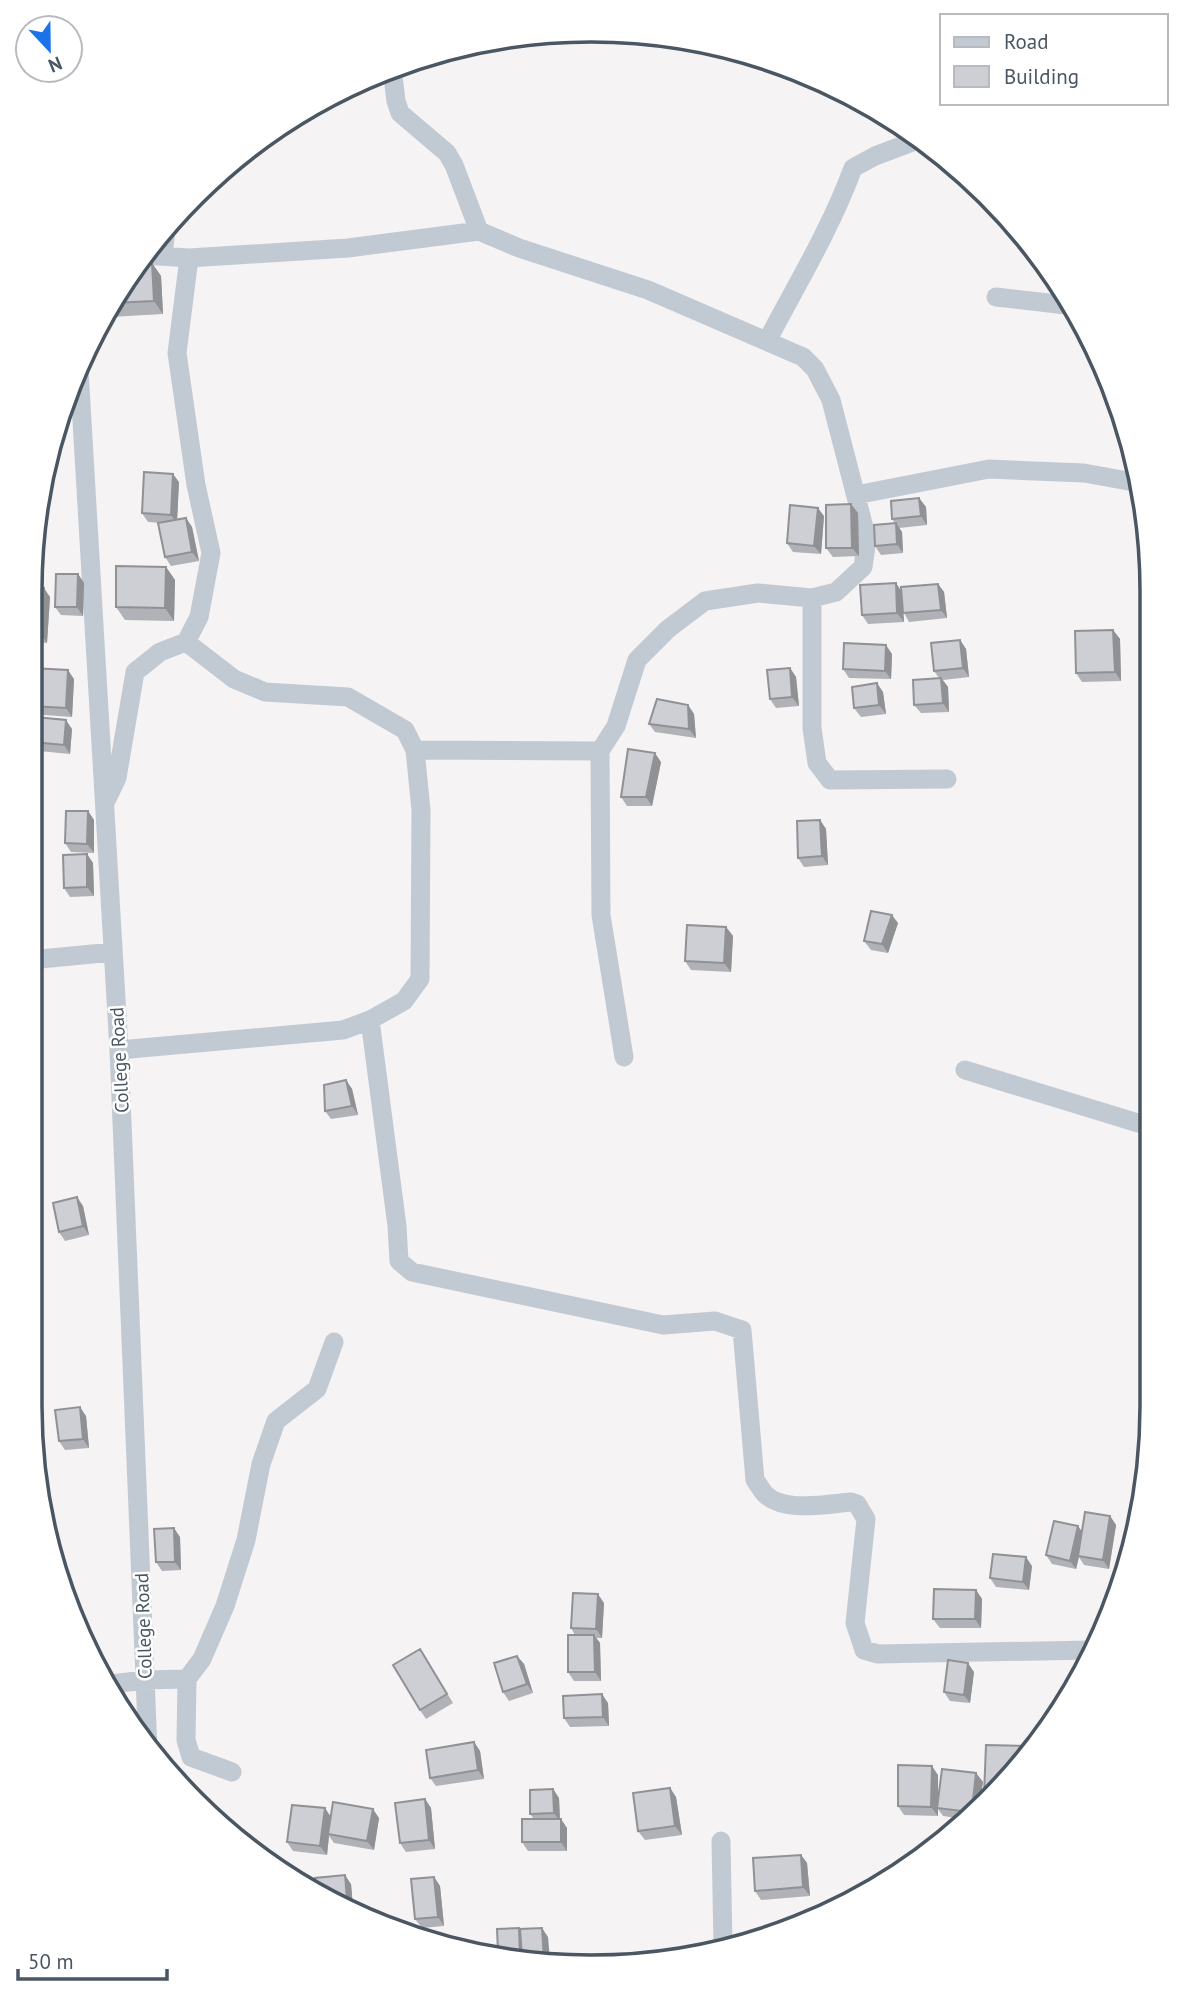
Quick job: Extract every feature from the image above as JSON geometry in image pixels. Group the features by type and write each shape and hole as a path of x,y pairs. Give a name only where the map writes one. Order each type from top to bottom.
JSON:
{"street":[{"path":"393,79 400,113 447,153 479,231"},
{"path":"766,341 814,253 853,168 908,143"},
{"path":"156,255 189,258 348,248 479,231 519,248 648,290 803,356 815,369 831,400 867,540 863,567 836,592 812,598 758,593 705,601 668,629 637,660 616,726 600,751 601,915 624,1057"},
{"path":"105,804 117,778 135,671 160,652 186,642 199,617 211,553 196,485 177,353 189,258"},
{"path":"996,297 1058,304"},
{"name":"College Road","path":"80,391 119,1050 147,1729"},
{"path":"856,495 989,469 1084,473 1128,481"},
{"path":"812,598 812,728 817,764 831,780 947,779"},
{"path":"119,1050 343,1030 370,1020 404,1000 420,979 421,810 415,750 405,730 348,697 265,692 234,679 186,642"},
{"path":"415,750 600,751"},
{"path":"42,959 113,952"},
{"path":"370,1020 397,1226 399,1261 412,1272 663,1325 715,1321 742,1330 755,1480 767,1496 788,1505 851,1502 857,1504 866,1519 855,1623 864,1650 878,1654 1082,1650"},
{"path":"964,1070 1140,1124"},
{"path":"232,1772 191,1757 186,1740 187,1679 202,1659 225,1606 246,1540 261,1464 276,1421 317,1389 334,1342"},
{"path":"118,1683 145,1679 187,1679"},
{"path":"721,1841 723,1938"}],"building":[{"path":"151,263 154,301 125,302 135,286"},
{"path":"144,472 173,474 171,515 142,513"},
{"path":"919,498 921,516 892,519 891,501"},
{"path":"851,504 852,548 826,548 826,505"},
{"path":"790,505 818,508 814,546 787,543"},
{"path":"186,518 192,552 165,557 158,523"},
{"path":"896,523 897,544 875,546 874,525"},
{"path":"116,566 166,567 165,608 116,607"},
{"path":"56,574 78,574 77,607 55,607"},
{"path":"896,583 897,613 862,615 860,585"},
{"path":"938,584 941,610 903,613 901,587"},
{"path":"42,588 44,588 42,619"},
{"path":"1113,630 1115,672 1076,673 1075,631"},
{"path":"960,640 963,668 934,671 931,643"},
{"path":"844,643 886,645 885,671 843,669"},
{"path":"790,668 792,697 770,699 767,670"},
{"path":"42,669 68,670 66,708 42,707"},
{"path":"941,678 943,703 914,705 913,680"},
{"path":"877,683 879,705 854,708 852,687"},
{"path":"657,699 688,705 689,729 649,724"},
{"path":"42,718 66,720 64,745 42,743"},
{"path":"628,749 655,753 646,797 621,797"},
{"path":"66,811 88,811 87,844 65,843"},
{"path":"820,820 822,856 798,858 797,821"},
{"path":"87,854 87,887 64,888 63,855"},
{"path":"871,911 892,915 882,944 864,941"},
{"path":"687,925 726,927 724,963 685,961"},
{"path":"346,1080 352,1106 325,1111 324,1085"},
{"path":"77,1197 83,1226 59,1232 53,1203"},
{"path":"80,1407 83,1439 59,1441 55,1410"},
{"path":"1085,1512 1110,1516 1103,1560 1078,1556"},
{"path":"1054,1521 1078,1526 1070,1561 1046,1555"},
{"path":"174,1528 175,1562 156,1562 154,1529"},
{"path":"993,1554 1026,1557 1023,1582 990,1578"},
{"path":"934,1589 976,1590 975,1619 933,1619"},
{"path":"573,1593 598,1594 596,1629 571,1628"},
{"path":"568,1635 594,1635 595,1672 568,1672"},
{"path":"420,1649 447,1694 420,1710 393,1665"},
{"path":"517,1656 527,1684 503,1692 494,1663"},
{"path":"948,1660 968,1663 964,1695 944,1692"},
{"path":"602,1694 603,1717 564,1718 563,1696"},
{"path":"474,1742 478,1770 430,1778 426,1750"},
{"path":"986,1745 1022,1746 1004,1768 984,1789"},
{"path":"898,1765 932,1766 931,1807 898,1806"},
{"path":"942,1769 976,1773 973,1800 961,1811 937,1808"},
{"path":"670,1788 675,1826 638,1831 633,1793"},
{"path":"553,1789 554,1813 530,1814 530,1790"},
{"path":"425,1799 429,1840 400,1843 395,1803"},
{"path":"333,1802 373,1809 367,1841 328,1834"},
{"path":"292,1805 325,1808 320,1846 287,1842"},
{"path":"522,1819 561,1819 561,1842 522,1842"},
{"path":"801,1855 803,1887 755,1891 753,1858"},
{"path":"345,1875 347,1897 316,1881 315,1878"},
{"path":"434,1877 438,1917 415,1919 411,1879"},
{"path":"519,1928 520,1950 498,1946 497,1929"},
{"path":"542,1928 544,1953 522,1950 520,1929"}]}
